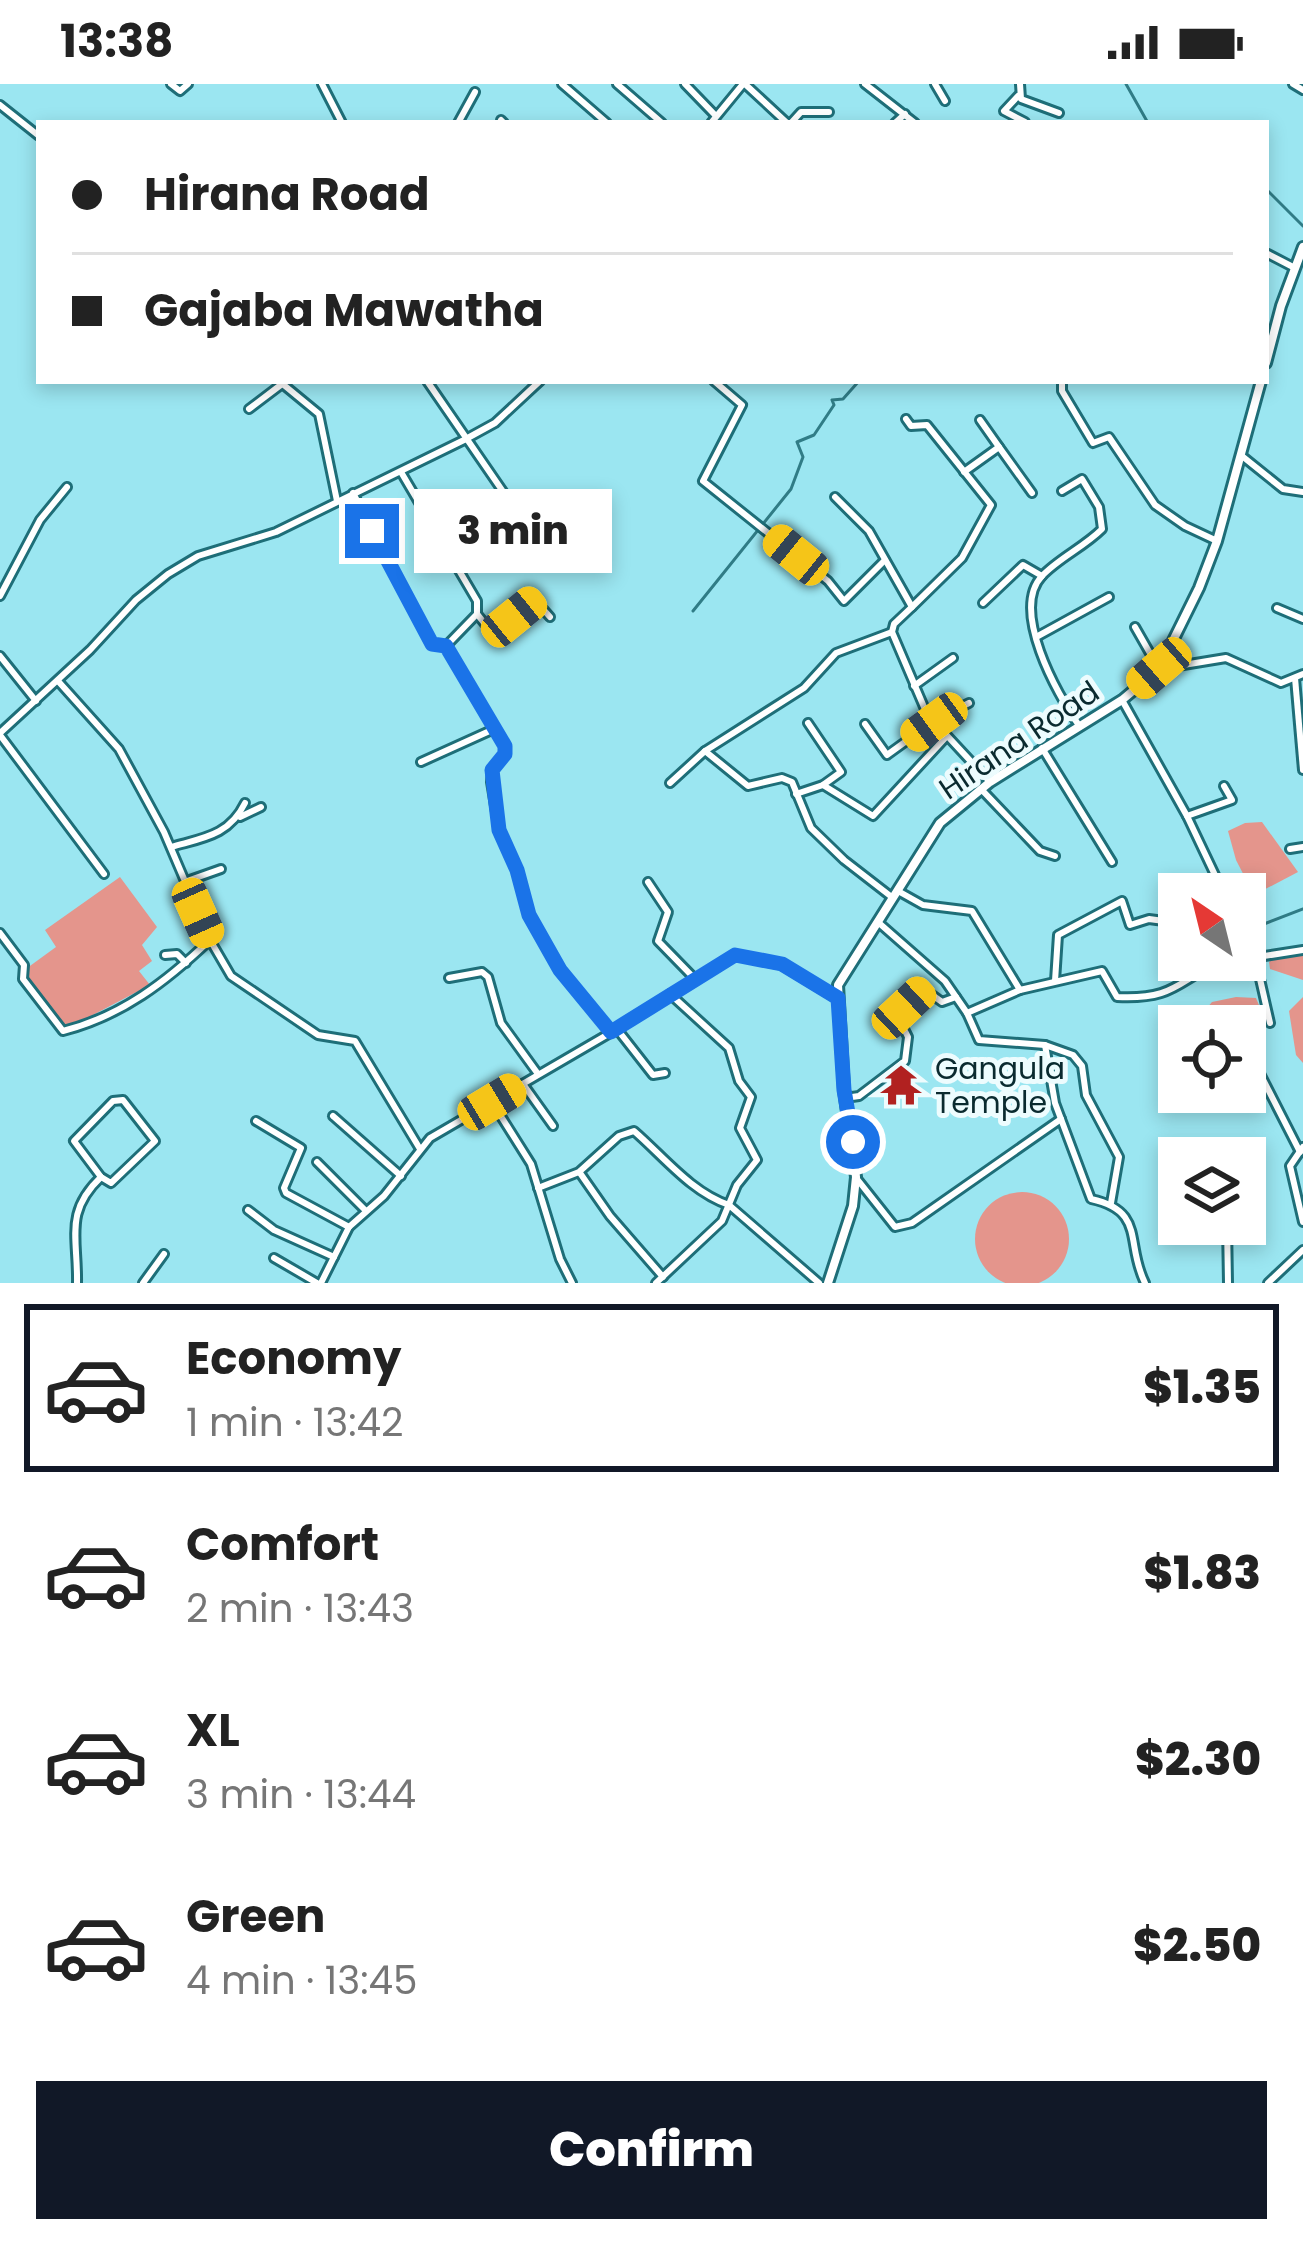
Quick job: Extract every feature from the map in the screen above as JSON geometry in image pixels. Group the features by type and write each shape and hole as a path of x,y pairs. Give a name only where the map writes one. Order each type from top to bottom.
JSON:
{"street":[{"path":"171,84 180,91 188,84"},
{"path":"322,84 340,120"},
{"path":"562,84 604,120"},
{"path":"617,84 659,120"},
{"path":"686,84 713,119 744,84 786,120"},
{"path":"865,84 912,120"},
{"path":"934,84 945,101"},
{"path":"1020,84 1018,96 1004,111 1021,120"},
{"path":"1293,84 1303,90"},
{"path":"460,120 475,92"},
{"path":"1018,96 1058,113"},
{"path":"0,105 36,134"},
{"path":"792,120 801,112 829,112"},
{"path":"898,120 905,114"},
{"path":"1269,353 1303,248"},
{"path":"1269,255 1295,268"},
{"path":"249,409 279,384"},
{"path":"281,384 319,415 337,501"},
{"path":"429,384 537,541 569,559"},
{"path":"104,874 0,734 136,600 169,574 199,556 276,532 464,440 495,423 537,384"},
{"path":"718,384 742,405 703,481 828,581 844,601 885,560"},
{"path":"1062,384 1094,443 1109,436 1155,505 1217,541"},
{"name":"Hirana Road","path":"824,1283 853,1206 856,1178 838,985 940,823 990,782 1122,700 1159,668 1217,541 1261,384"},
{"path":"906,419 911,425 927,425 991,505 962,558 894,624 892,632 934,722 990,782"},
{"path":"980,420 1032,493"},
{"path":"964,472 999,447"},
{"path":"1242,456 1283,489 1303,492"},
{"path":"400,471 494,635 535,600 550,617"},
{"path":"1062,491 1082,479 1100,507 1102,529 1042,576 1030,607 1048,678 1078,724"},
{"path":"0,596 40,520 68,487"},
{"path":"352,493 432,644 446,646"},
{"path":"836,497 869,531 912,607"},
{"path":"983,603 1023,565 1042,576"},
{"path":"1038,637 1109,597"},
{"path":"1277,608 1303,620"},
{"path":"446,646 478,614"},
{"path":"1135,627 1159,668 1226,658 1281,683 1299,676 1303,770"},
{"path":"670,783 705,751 804,688 836,653 892,632"},
{"path":"446,646 505,746 505,754 492,770 499,830 517,870 529,915 560,970 653,1075 665,1073"},
{"path":"0,656 36,701"},
{"path":"914,686 952,658"},
{"path":"58,681 115,743 187,881 210,940 236,980 318,1035 355,1041 420,1149"},
{"path":"1122,700 1215,873"},
{"path":"865,724 887,755 969,703"},
{"path":"796,794 824,785 841,772 808,723"},
{"path":"421,761 495,729"},
{"path":"824,785 872,816 947,736"},
{"path":"1042,748 1112,862"},
{"path":"705,751 748,786 782,778 792,782 811,828 844,860 896,894 923,905 972,911 1020,990"},
{"path":"1187,816 1232,800 1224,786"},
{"path":"981,789 1040,850 1055,856"},
{"path":"237,818 245,803"},
{"path":"171,848 207,840 237,818 261,808"},
{"path":"1290,849 1303,847"},
{"path":"187,881 221,869"},
{"path":"648,882 668,912 658,940 694,978"},
{"path":"1055,981 1058,935 1122,901 1130,925 1158,920"},
{"path":"876,920 945,981 979,1040 1046,1046 1073,1055 1082,1066 1086,1095 1119,1157 1112,1204"},
{"path":"0,933 24,965 23,979 63,1031 135,1000 210,940"},
{"path":"1266,956 1303,950"},
{"path":"165,956 177,954 186,963"},
{"path":"274,1258 319,1283 349,1227 401,1176 420,1149 449,1125 735,955 782,964 838,998"},
{"path":"967,1013 1020,990 1102,971 1117,998 1163,996 1184,981"},
{"path":"449,978 482,973 488,977 501,1023 538,1074"},
{"path":"1261,981 1270,1022"},
{"path":"845,1098 859,1096 905,1061 908,1037 900,1021 904,1008 924,989 942,1002 956,997"},
{"path":"579,1172 660,1280 722,1221 737,1185 757,1160 740,1128 751,1097 739,1081 729,1048 670,994"},
{"path":"1046,1046 1061,1119 1090,1199 1112,1204 1127,1217 1145,1283"},
{"path":"523,1084 553,1126"},
{"path":"1266,1084 1301,1150 1290,1166 1303,1222"},
{"path":"113,1100 122,1100 155,1141 111,1183 101,1177 74,1142 113,1100"},
{"path":"492,1102 531,1164 572,1283"},
{"path":"333,1116 401,1176"},
{"path":"856,1178 895,1226 912,1223 1061,1119"},
{"path":"256,1121 301,1148 286,1193 349,1227"},
{"path":"538,1188 579,1172 619,1136 634,1131 692,1184 729,1205 824,1283"},
{"path":"316,1162 366,1210"},
{"path":"77,1283 73,1235 78,1203 101,1177"},
{"path":"248,1210 274,1230 335,1257"},
{"path":"1228,1245 1228,1283"},
{"path":"1271,1281 1303,1250"},
{"path":"143,1283 164,1255"},
{"path":"1271,1281 1284,1283"}],"shaded area":[{"path":"1010,742 1023,755 995,772 985,762"},
{"path":"1262,822 1298,872 1266,889 1266,873 1243,873 1228,831"},
{"path":"120,877 157,927 142,945 152,961 139,971 150,985 63,1027 23,971 56,947 45,930"},
{"path":"1303,954 1303,980 1270,969 1269,962 1276,957"},
{"path":"1303,997 1303,1063 1296,1055 1289,1011"},
{"path":"1256,998 1259,1005 1209,1005"},
{"path":"1022,1192 1040,1196 1065,1221 1069,1239 1065,1257 1040,1282 1004,1282 979,1257 975,1239 979,1221 1004,1196"}],"waterway":[{"path":"1126,84 1146,120"},
{"path":"1269,192 1303,226"},
{"path":"693,611 791,489 803,457 797,442 814,435 834,405 832,400 843,399 856,384"},
{"path":"1266,923 1303,909"}],"place":[{"name":"Gangula Temple","path":"901,1085"}],"route":[{"path":"372,531 432,644 446,646 505,746 491,782 499,830 517,870 529,915 560,970 611,1032 735,955 782,964 838,998 853,1142"}]}
